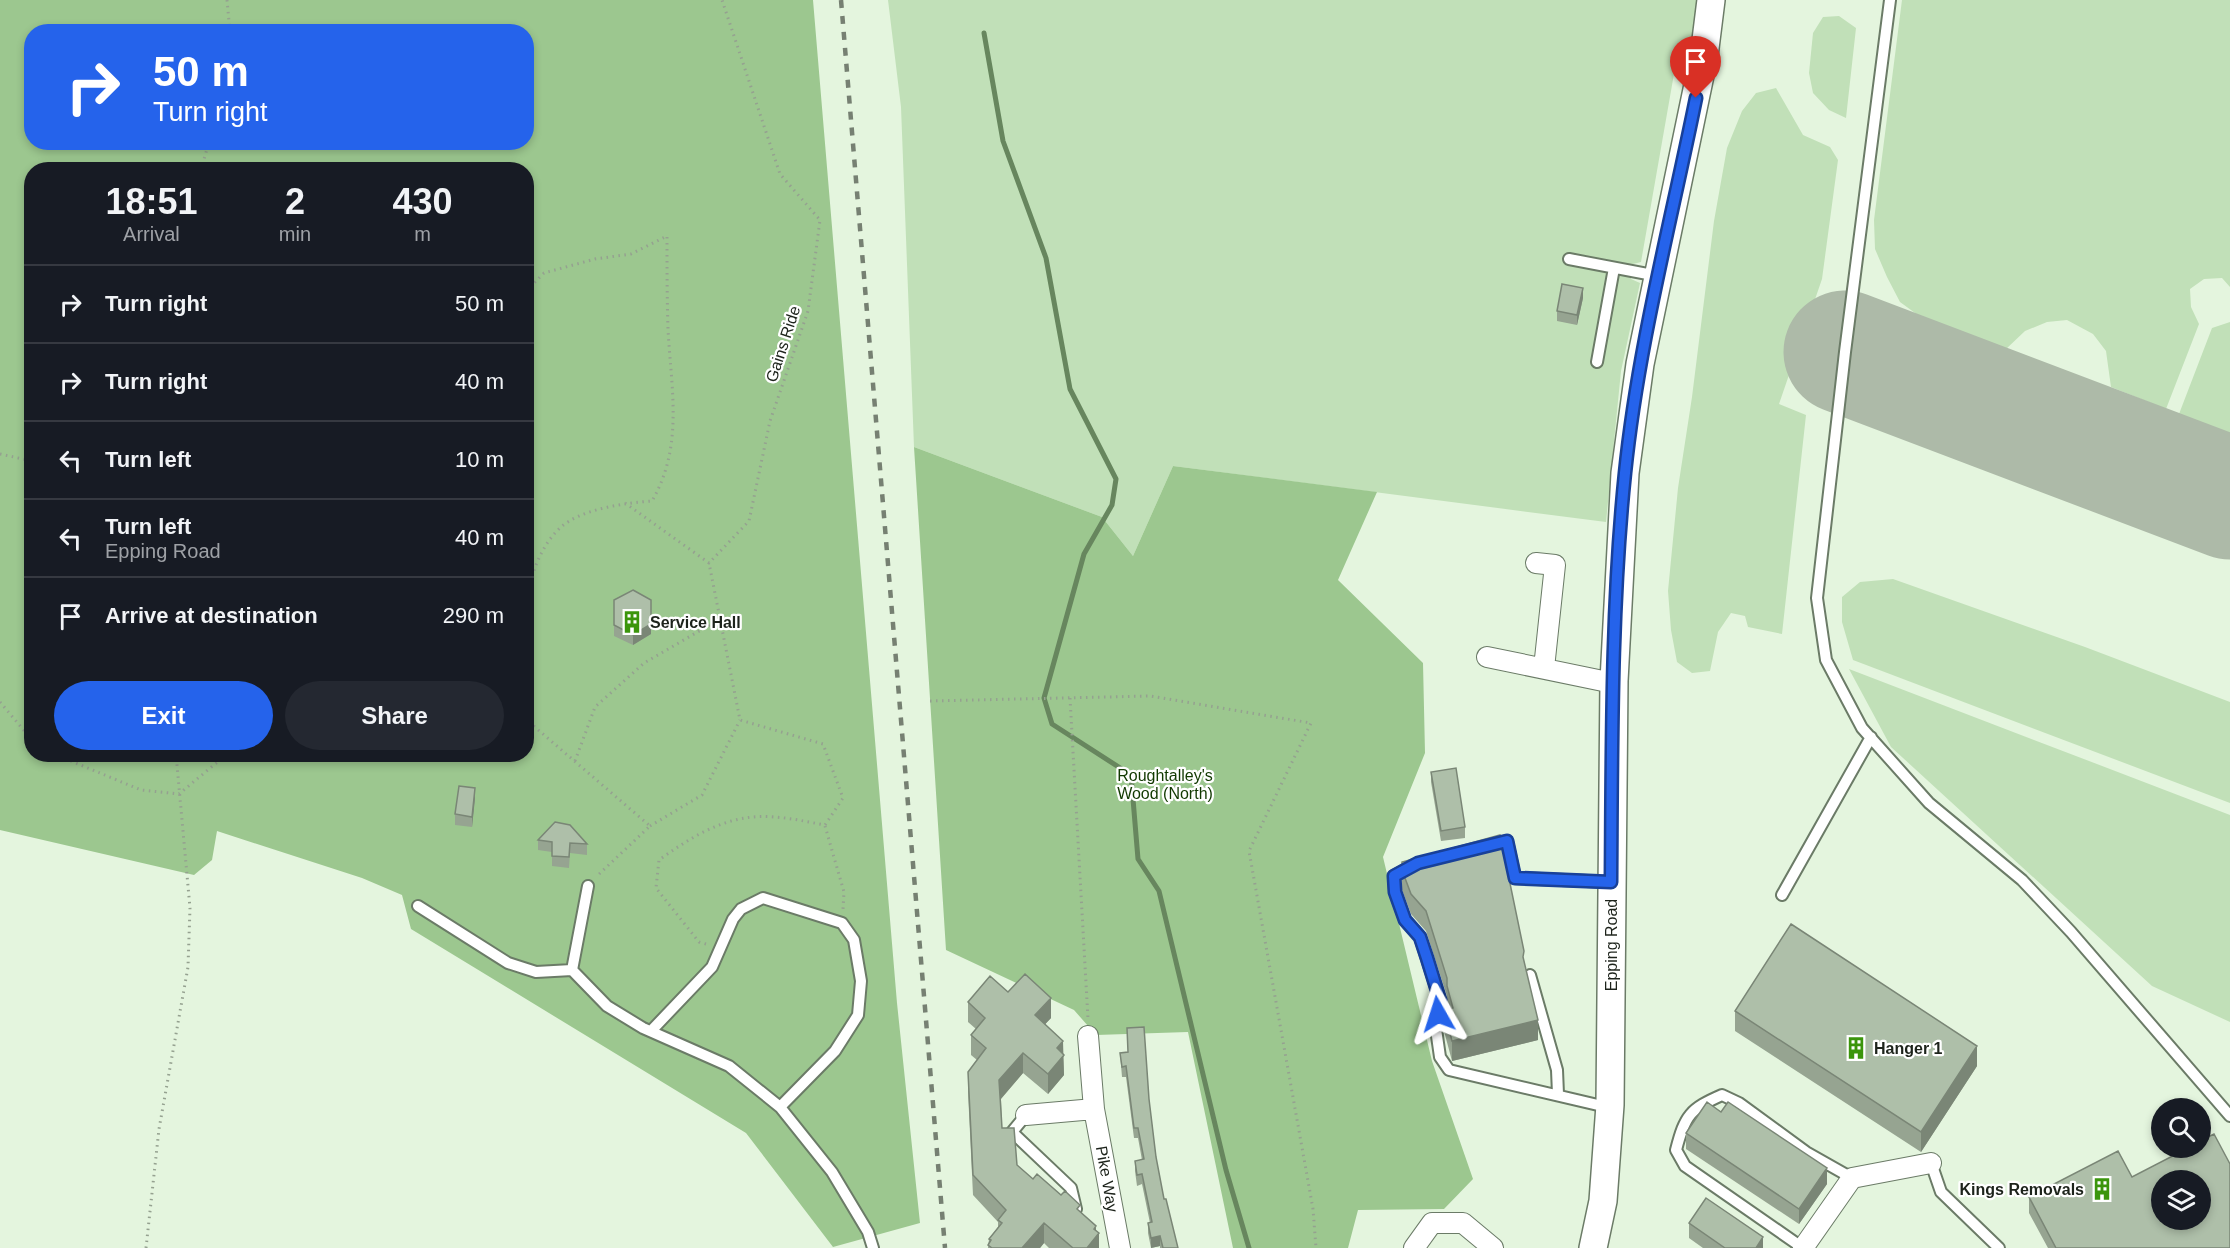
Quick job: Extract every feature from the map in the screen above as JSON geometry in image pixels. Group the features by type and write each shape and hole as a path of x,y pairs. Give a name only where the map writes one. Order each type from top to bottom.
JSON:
{"main road":[{"name":"Epping Road","path":"1593,1248 1603,1201 1610,1105 1614,681 1625,473 1640,364 1704,56 1711,0"}],"street":[{"path":"1536,563 1555,565 1544,668"},
{"path":"1487,657 1604,681 1614,681"},
{"name":"Pike Way","path":"1088,1036 1094,1109 1120,1248"},
{"path":"1026,1115 1094,1109"},
{"path":"1803,1248 1852,1178 1931,1163"},
{"path":"1414,1248 1432,1222 1463,1223 1493,1248"}],"lane":[{"path":"1890,0 1845,352 1817,598 1826,660 1862,728 1929,803 2022,880 2071,932 2230,1116"},
{"path":"1569,259 1658,276"},
{"path":"1597,362 1614,268"},
{"path":"1782,895 1870,737"},
{"path":"1477,849 1507,841 1515,878 1611,882"},
{"path":"1428,861 1418,863 1394,876 1395,892 1405,920 1420,937 1440,1000 1436,1029 1440,1058 1449,1070 1598,1105 1610,1105"},
{"path":"572,970 588,886"},
{"path":"651,1031 712,968 734,919 741,909 763,898 842,923 854,940 861,981 858,1015 835,1051 780,1107"},
{"path":"418,906 508,963 536,972 572,970 607,1006 651,1031 729,1066 780,1107 832,1172 868,1232 873,1248"},
{"path":"1530,975 1557,1070 1558,1094"},
{"path":"1803,1248 1685,1166 1676,1150 1683,1123 1701,1105 1722,1095 1739,1103 1806,1152 1852,1178"},
{"path":"1026,1115 1012,1132 1071,1188 1076,1209"},
{"path":"1931,1163 1941,1192 1999,1248"}],"path":[{"path":"227,0 229,24"},
{"name":"Gains Ride","path":"709,563 749,521 770,421 808,310 820,219 780,174 722,0"},
{"path":"534,283 544,273 595,259 631,254 667,236 668,329 674,408 673,434 663,482 652,501 625,503 582,516 560,527 543,548 534,570"},
{"path":"0,454 24,459"},
{"path":"588,886 650,826 702,795 740,720 709,563 625,503"},
{"path":"575,762 595,707 644,663 720,620"},
{"path":"930,701 1150,696 1311,723 1249,850 1312,1209 1316,1248"},
{"path":"1070,698 1088,1036"},
{"path":"0,702 24,730"},
{"path":"740,720 823,744 843,798 825,825 844,892 842,923"},
{"path":"534,727 650,826"},
{"path":"73,762 141,790 179,794 217,762"},
{"path":"146,1248 159,1129 188,967 190,908 177,762"},
{"path":"721,948 699,942 657,888 659,860 689,838 728,821 772,817 825,825"}],"green space":[{"path":"0,0 813,0 897,1003 920,1223 833,1247 746,1133 411,929 402,895 362,878 217,831 212,860 194,875 0,830"},
{"path":"888,0 1711,0 1704,56 1678,51 1641,262 1633,264 1631,279 1640,283 1621,371 1606,522 1173,466 1133,556 1102,517 914,447 901,107"},
{"path":"1902,0 2230,0 2230,287 2222,278 2204,279 2190,289 2191,307 2199,324 2166,409 2111,387 2106,351 2093,334 2067,320 2047,322 2025,331 2005,350 1926,321 1900,302 1875,249 1874,220"},
{"path":"1839,16 1856,28 1846,118 1829,110 1813,93 1809,73 1813,33 1823,17"},
{"path":"1776,88 1803,135 1830,147 1838,160 1822,279 1779,404 1806,415 1782,634 1748,627 1745,616 1731,613 1718,632 1710,671 1692,673 1677,662 1671,630 1668,591 1678,488 1714,221 1727,148 1742,111 1756,93"},
{"path":"2230,322 2230,434 2179,414 2212,328"},
{"name":"Roughtalley's Wood (North)","path":"914,447 1102,517 1133,556 1173,466 1377,492 1338,580 1423,663 1425,753 1383,857 1432,1061 1473,1179 1444,1209 1358,1210 1348,1248 1233,1248 1188,1032 1096,1035 1074,1010 946,950"},
{"path":"1893,579 2085,647 2230,702 2230,803 1853,660 1842,622 1842,597 1860,582"},
{"path":"1849,669 2230,815 2230,1022 2152,986 1891,747"}],"building":[{"path":"1562,284 1583,288 1577,315 1557,311"},
{"name":"Service Hall","path":"633,590 651,600 651,624 633,635 614,625 614,600"},
{"path":"1456,768 1465,827 1441,831 1431,772"},
{"path":"459,786 475,788 472,817 455,814"},
{"path":"555,822 570,825 587,844 570,843 569,857 552,856 552,842 538,840"},
{"path":"1500,835 1524,951 1523,957 1538,1020 1452,1041 1444,1010 1453,1008 1447,978 1426,911 1411,894 1402,870 1402,862"},
{"name":"Hanger 1","path":"1791,924 1977,1046 1921,1132 1735,1011"},
{"path":"1025,974 1051,998 1035,1015 1063,1041 1057,1048 1064,1055 1048,1074 1023,1053 999,1080 1002,1128 1014,1128 1017,1165 1033,1179 1037,1174 1061,1195 1065,1191 1080,1205 1077,1209 1096,1226 1094,1229 1099,1233 1087,1248 1073,1248 1044,1223 1022,1248 992,1248 988,1245 991,1240 989,1239 1002,1223 998,1220 1006,1210 973,1175 968,1072 986,1048 971,1035 985,1018 968,1002 990,976 1008,992"},
{"path":"1144,1027 1156,1157 1164,1199 1166,1199 1178,1248 1163,1248 1160,1236 1151,1238 1148,1223 1152,1222 1142,1174 1137,1175 1135,1161 1144,1159 1138,1128 1134,1128 1126,1066 1122,1067 1120,1053 1128,1052 1127,1028"},
{"path":"1707,1102 1721,1112 1728,1102 1827,1168 1799,1209 1686,1133"},
{"path":"2214,1134 2230,1164 2230,1248 2056,1248 2029,1197 2118,1151 2132,1177 2169,1158 2211,1158 2211,1136"},
{"path":"1706,1198 1763,1237 1756,1248 1725,1248 1689,1223"}],"waterway":[{"path":"984,33 1003,141 1046,258 1070,389 1116,479 1112,505 1084,554 1044,698 1052,724 1131,775 1138,859 1159,891 1226,1170 1249,1248"}],"runway":[{"path":"1845,352 2230,498"}],"railway":[{"path":"841,0 945,1248"}],"place":[{"name":"Service Hall","path":"632,622"},
{"name":"Hanger 1","path":"1856,1048"},
{"name":"Kings Removals","path":"2102,1189"}],"route":[{"path":"1438,1014 1440,1000 1427,958 1420,937 1405,920 1395,892 1394,876 1418,863 1507,841 1515,878 1611,882 1614,681 1625,473 1640,364 1696,98"}]}
